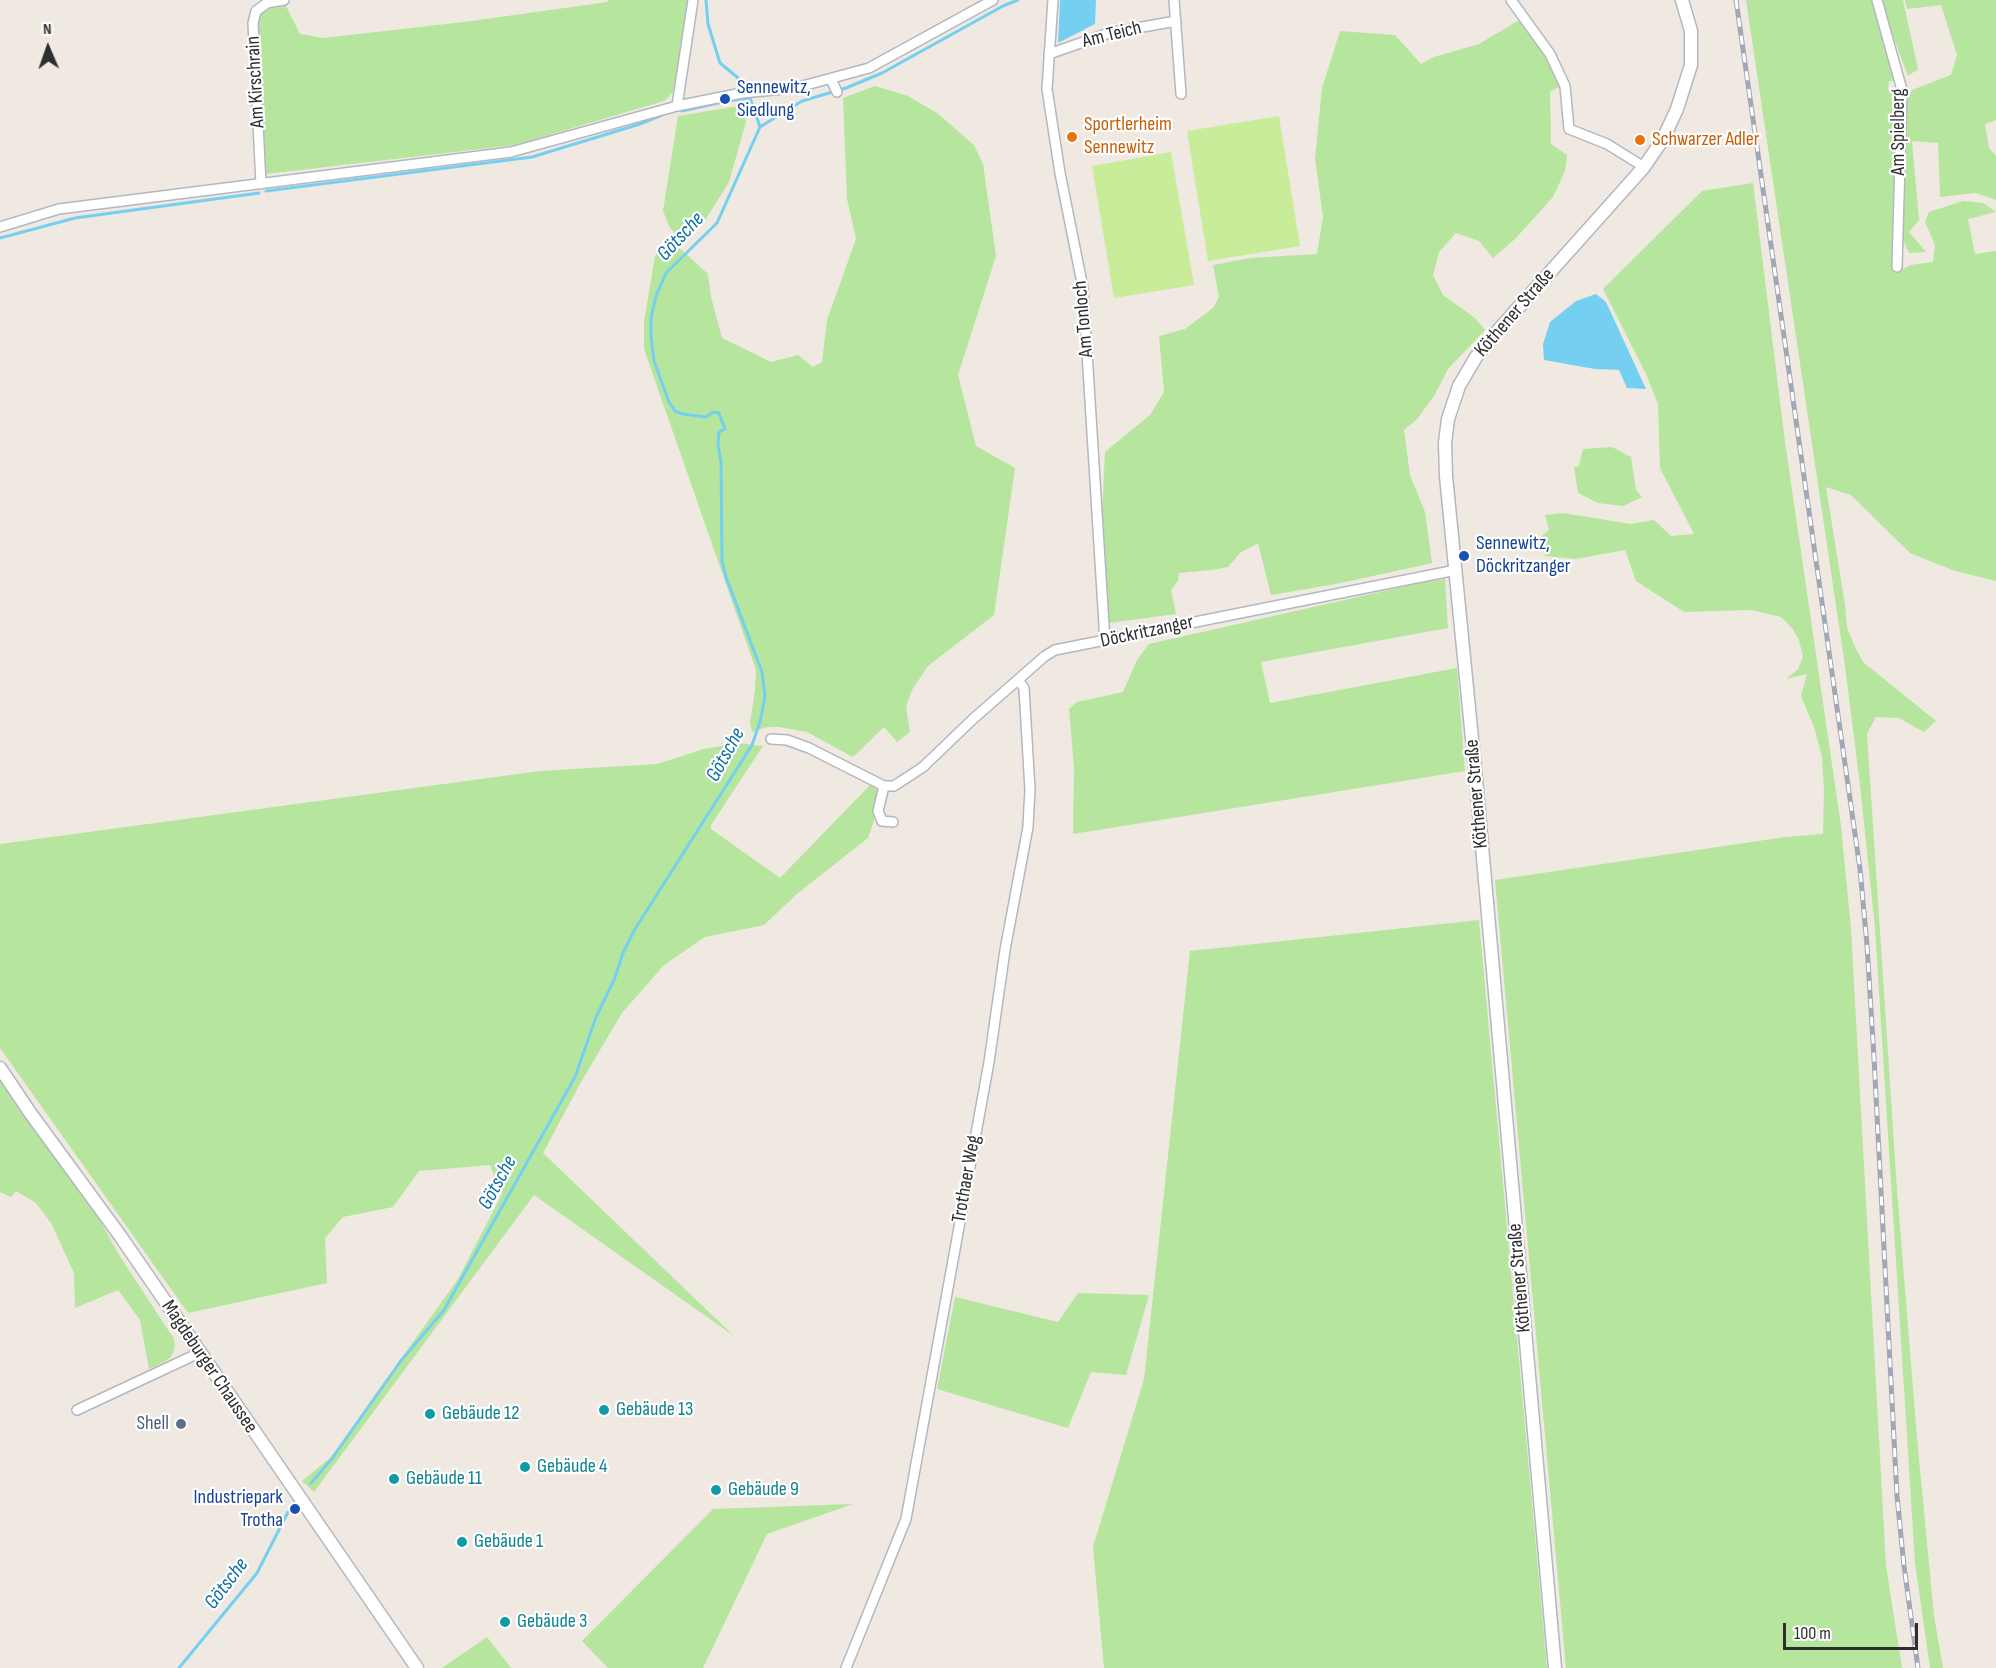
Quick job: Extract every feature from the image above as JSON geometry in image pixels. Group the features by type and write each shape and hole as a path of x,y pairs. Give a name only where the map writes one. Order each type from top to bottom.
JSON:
{"main road":[{"name":"Köthener Straße","path":"1556,1668 1476,779 1446,476 1445,442 1448,419 1459,386 1476,357 1644,167 1670,126 1691,65 1691,31 1682,0"},
{"name":"Magdeburger Chaussee","path":"0,1068 121,1237 417,1668"}],"street":[{"name":"Am Kirschrain","path":"261,184 253,23 256,11 267,3 284,0"},
{"path":"677,106 693,0"},
{"path":"0,227 59,209 511,152 677,106 742,93 834,85 993,0"},
{"name":"Am Tonloch","path":"1053,0 1047,88 1060,173 1083,288 1105,641"},
{"path":"1174,0 1181,94"},
{"path":"1511,0 1550,54 1565,86 1569,129 1607,144 1644,167"},
{"name":"Am Spielberg","path":"1877,0 1902,90 1897,267"},
{"name":"Am Teich","path":"1049,54 1109,33 1176,21"},
{"name":"Döckritzanger","path":"884,786 894,786 923,767 973,719 1045,656 1055,650 1456,570"},
{"name":"Trothaer Weg","path":"846,1668 906,1519 989,1062 1005,950 1028,827 1030,790 1024,688 1018,680"},
{"path":"771,739 787,740 809,748 884,786 878,812 882,821 893,822"},
{"path":"77,1410 199,1353"}],"green space":[{"path":"608,0 688,0 673,92 664,101 515,145 266,174 258,22 261,13 268,9 286,6 300,34 324,38 472,21 607,2"},
{"path":"1746,0 1875,0 1897,81 1889,81 1888,90 1900,92 1894,273 1911,265 1933,262 1935,245 1925,222 1929,212 1963,201 1983,203 1996,212 1968,219 1975,254 1996,251 1996,581 1955,571 1910,553 1851,495 1826,487 1847,628 1855,647 1863,662 1936,721 1924,732 1899,718 1876,717 1867,734 1897,1190 1917,1438 1934,1616 1943,1668 1930,1668 1915,1563 1875,928 1860,785 1845,666"},
{"path":"1882,0 1903,0 1918,69 1908,76 1887,20"},
{"path":"1905,0 1996,0 1996,120 1985,124 1989,148 1996,156 1996,200 1976,193 1940,197 1938,143 1912,141 1919,220 1909,232 1926,252 1909,253 1901,236 1905,100 1912,90 1951,75 1957,55 1941,5 1907,9"},
{"path":"1521,19 1546,53 1562,85 1550,92 1551,144 1567,155 1565,171 1553,197 1516,238 1493,258 1479,241 1456,233 1439,252 1433,275 1443,295 1475,318 1485,330 1448,369 1434,396 1417,419 1404,430 1410,475 1425,512 1432,563 1341,583 1271,595 1258,543 1240,553 1228,567 1179,573 1178,581 1171,590 1176,614 1109,623 1102,517 1105,452 1150,415 1164,392 1159,336 1185,329 1213,308 1219,297 1213,265 1251,258 1317,254 1323,217 1315,159 1322,88 1340,31 1395,35 1421,64 1434,57 1479,44"},
{"path":"875,86 908,96 937,113 974,145 983,164 996,256 958,375 976,446 1015,468 994,615 928,666 912,690 906,707 910,732 897,742 884,727 853,757 807,732 767,727 752,732 750,723 756,670 644,349 644,322 655,256 661,247 672,241 708,274 711,297 722,338 771,362 798,355 813,367 822,362 827,320 856,239 847,199 843,98"},
{"path":"744,105 746,122 729,182 706,219 684,241 670,228 663,211 678,116"},
{"path":"1279,116 1300,246 1208,261 1187,131"},
{"path":"1171,152 1194,285 1114,298 1092,166"},
{"path":"1753,183 1785,442 1841,826 1851,929 1886,1566 1902,1668 1566,1668 1495,880 1785,837 1823,834 1822,757 1814,727 1801,696 1807,674 1786,679 1798,669 1803,657 1799,640 1792,628 1781,617 1751,610 1684,612 1636,581 1625,550 1575,559 1545,556 1538,539 1549,530 1545,515 1563,513 1631,524 1654,520 1671,536 1694,534 1660,468 1658,404 1646,374 1603,289 1702,191"},
{"path":"1612,447 1631,457 1636,490 1642,497 1623,506 1598,503 1578,493 1574,467 1579,466 1583,449"},
{"path":"1445,579 1448,628 1261,662 1270,703 1457,668 1465,771 1073,834 1074,767 1069,709 1077,702 1123,692 1137,660 1149,644"},
{"path":"738,743 763,746 711,825 711,829 780,878 872,783 878,793 876,815 868,838 798,893 764,925 705,937 664,965 622,1013 543,1153 734,1336 534,1195 314,1492 302,1481 330,1458 458,1279 502,1194 490,1165 419,1171 393,1207 343,1217 325,1238 327,1283 188,1313 0,1048 0,844 540,771 657,764 704,749"},
{"path":"1479,920 1547,1668 1104,1668 1093,1547 1144,1379 1190,951"},
{"path":"0,1072 97,1215 119,1255 174,1339 173,1353 170,1358 160,1364 149,1369 140,1320 118,1290 75,1308 74,1273 51,1223 36,1203 16,1191 11,1197 0,1192"},
{"path":"1078,1293 1149,1295 1126,1375 1091,1372 1068,1428 937,1389 955,1297 1058,1322"},
{"path":"853,1504 767,1534 703,1668 608,1668 582,1641 713,1509"},
{"path":"487,1637 511,1668 442,1668"}],"water":[{"path":"1060,0 1096,0 1095,24 1058,43"},
{"path":"1596,294 1606,302 1646,389 1627,388 1619,370 1595,369 1544,360 1543,344 1550,322 1576,301"}],"waterway":[{"name":"Götsche","path":"706,0 708,24 720,63 747,89"},
{"path":"760,127 802,101 846,88 882,73 1003,6 1018,0"},
{"name":"Götsche","path":"311,1483 331,1460 400,1362 444,1310 575,1077 596,1017 635,929 752,745 760,722 765,696 762,672 722,561 721,462 718,444 719,432 725,429 719,413 713,412 706,417 675,411 669,402 654,361 651,336 651,318 656,296 666,273 717,223 760,127 749,95"},
{"path":"682,111 750,98"},
{"path":"266,191 532,157 640,124 662,115"},
{"path":"0,238 75,218 259,193"},
{"name":"Götsche","path":"179,1668 257,1573 288,1512"}],"railway":[{"path":"1736,0 1860,869 1874,1058 1897,1496 1918,1668"}],"place":[{"name":"Sennewitz, Siedlung","path":"725,99"},
{"name":"Sportlerheim Sennewitz","path":"1072,137"},
{"name":"Schwarzer Adler","path":"1640,140"},
{"name":"Sennewitz, Döckritzanger","path":"1464,556"},
{"name":"Gebäude 13","path":"604,1410"},
{"name":"Gebäude 12","path":"430,1414"},
{"name":"Shell","path":"181,1424"},
{"name":"Gebäude 4","path":"525,1467"},
{"name":"Gebäude 11","path":"394,1479"},
{"name":"Gebäude 9","path":"716,1490"},
{"name":"Industriepark Trotha","path":"295,1509"},
{"name":"Gebäude 1","path":"462,1542"},
{"name":"Gebäude 3","path":"505,1622"}]}
